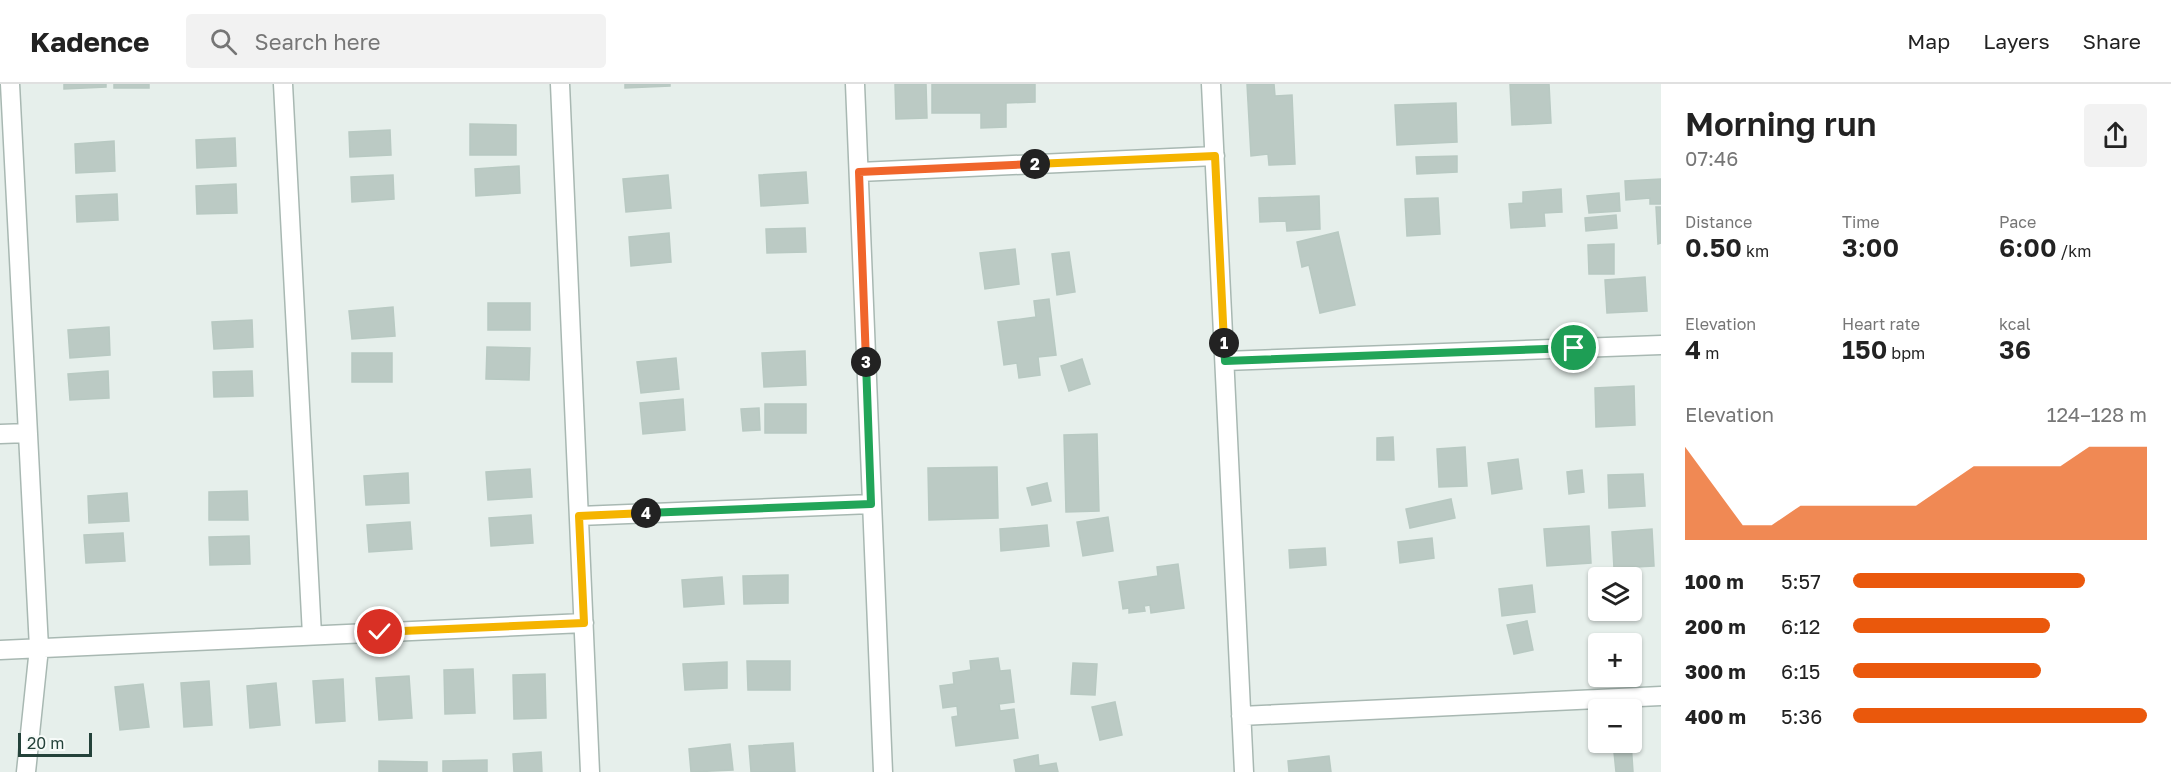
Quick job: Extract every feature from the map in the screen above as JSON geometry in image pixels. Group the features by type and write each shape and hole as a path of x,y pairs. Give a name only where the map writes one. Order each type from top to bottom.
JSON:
{"street":[{"path":"10,84 8,218 28,433 39,648 26,772"},
{"path":"283,84 312,635"},
{"path":"560,84 590,772"},
{"path":"855,84 883,772"},
{"path":"1211,84 1244,772"},
{"path":"859,172 1215,156"},
{"path":"1225,361 1661,345"},
{"path":"0,434 28,433"},
{"path":"579,516 871,504"},
{"path":"0,650 584,623"},
{"path":"1241,716 1661,696"}],"building":[{"path":"64,84 106,84 106,87 64,89"},
{"path":"114,84 149,84 149,88 114,88"},
{"path":"625,84 670,84 670,86 625,88"},
{"path":"895,84 926,84 927,118 896,119"},
{"path":"932,84 1035,84 1035,102 1006,103 1006,127 981,128 981,113 932,113"},
{"path":"1247,84 1274,84 1275,96 1292,95 1295,164 1269,165 1268,154 1251,156"},
{"path":"1510,84 1549,84 1551,123 1512,125"},
{"path":"1456,103 1457,142 1397,145 1395,105"},
{"path":"470,124 516,125 516,155 470,155"},
{"path":"390,130 391,155 350,157 349,132"},
{"path":"235,138 236,166 197,168 196,140"},
{"path":"114,141 115,171 76,173 75,144"},
{"path":"1457,156 1457,172 1417,174 1416,157"},
{"path":"519,166 520,193 476,196 475,169"},
{"path":"806,172 808,203 761,206 759,175"},
{"path":"393,175 394,199 352,202 351,177"},
{"path":"668,175 671,208 626,212 623,179"},
{"path":"1661,179 1661,204 1650,204 1650,198 1626,200 1625,181"},
{"path":"236,184 237,213 197,214 196,186"},
{"path":"1561,189 1562,212 1544,213 1545,226 1511,228 1509,204 1523,203 1523,192"},
{"path":"1619,193 1620,211 1589,213 1587,196"},
{"path":"117,194 118,220 77,222 76,196"},
{"path":"1319,196 1320,229 1287,231 1286,221 1260,222 1259,198"},
{"path":"1438,198 1440,234 1407,236 1405,199"},
{"path":"1656,207 1661,207 1661,243 1658,244"},
{"path":"1616,215 1617,228 1586,231 1585,218"},
{"path":"805,228 806,252 767,253 766,229"},
{"path":"1338,232 1355,305 1320,313 1309,265 1302,267 1297,242"},
{"path":"669,233 671,262 631,266 629,237"},
{"path":"1614,244 1614,274 1589,274 1588,245"},
{"path":"1015,249 1019,284 985,289 980,253"},
{"path":"1069,252 1075,292 1057,295 1052,254"},
{"path":"1645,277 1647,311 1607,313 1605,280"},
{"path":"1049,299 1056,355 1038,357 1040,375 1019,378 1017,363 1004,365 998,322 1036,317 1034,301"},
{"path":"488,303 530,303 530,330 488,330"},
{"path":"393,307 395,336 352,339 349,311"},
{"path":"252,320 253,347 214,349 212,322"},
{"path":"109,327 110,355 70,358 68,330"},
{"path":"487,347 530,348 529,380 486,379"},
{"path":"805,351 806,385 764,387 762,353"},
{"path":"352,353 392,353 392,382 352,382"},
{"path":"676,358 679,389 641,393 637,362"},
{"path":"1082,359 1090,384 1069,391 1061,366"},
{"path":"108,371 109,398 70,400 68,374"},
{"path":"252,371 253,396 214,397 213,372"},
{"path":"1634,386 1635,425 1596,427 1595,388"},
{"path":"683,399 685,430 643,434 640,403"},
{"path":"765,404 806,404 806,433 765,433"},
{"path":"759,408 760,430 743,431 741,409"},
{"path":"1097,434 1099,511 1066,512 1064,435"},
{"path":"1393,437 1394,460 1377,460 1377,438"},
{"path":"1465,447 1467,486 1439,487 1437,449"},
{"path":"1518,459 1522,489 1492,494 1488,463"},
{"path":"997,467 998,518 929,520 928,468"},
{"path":"530,469 532,497 488,500 486,472"},
{"path":"1582,470 1584,492 1569,494 1567,472"},
{"path":"408,473 409,503 366,505 364,476"},
{"path":"1643,474 1645,506 1609,508 1608,475"},
{"path":"1047,483 1051,501 1032,505 1027,488"},
{"path":"247,491 248,520 209,520 209,492"},
{"path":"127,493 129,521 89,523 88,496"},
{"path":"1451,499 1455,518 1410,528 1406,509"},
{"path":"531,515 533,543 491,546 489,518"},
{"path":"1108,517 1113,551 1083,556 1077,522"},
{"path":"410,522 412,549 369,552 367,525"},
{"path":"1047,525 1049,546 1001,551 1000,529"},
{"path":"1589,526 1591,563 1547,566 1544,529"},
{"path":"1652,529 1654,566 1614,567 1612,532"},
{"path":"123,533 125,561 86,563 84,535"},
{"path":"249,536 250,564 210,565 209,537"},
{"path":"1432,538 1434,558 1400,563 1398,542"},
{"path":"1325,548 1326,565 1290,568 1289,550"},
{"path":"1178,564 1184,608 1151,613 1150,605 1144,606 1145,611 1129,613 1129,608 1123,609 1119,582 1158,576 1157,567"},
{"path":"788,575 788,603 744,604 743,576"},
{"path":"722,577 724,604 684,607 682,580"},
{"path":"1532,585 1535,612 1502,616 1499,589"},
{"path":"1527,621 1533,650 1514,654 1507,625"},
{"path":"998,658 1000,671 1010,670 1014,702 999,704 1000,711 1014,709 1018,738 956,746 952,717 958,716 957,706 943,708 940,686 954,684 953,673 971,670 970,661"},
{"path":"747,661 790,661 790,690 748,690"},
{"path":"727,662 727,688 685,690 683,664"},
{"path":"1073,663 1097,664 1095,695 1071,694"},
{"path":"473,669 475,713 445,714 444,670"},
{"path":"545,674 546,718 514,719 513,675"},
{"path":"409,676 412,718 379,720 376,678"},
{"path":"343,679 345,721 316,723 313,681"},
{"path":"209,681 212,725 184,727 181,683"},
{"path":"276,683 280,725 250,728 247,686"},
{"path":"143,684 149,727 120,730 115,687"},
{"path":"1115,702 1122,735 1100,740 1092,707"},
{"path":"793,743 795,772 751,772 749,746"},
{"path":"730,744 733,770 691,772 689,749"},
{"path":"541,752 542,772 514,772 513,754"},
{"path":"1614,753 1632,753 1633,772 1616,772"},
{"path":"1038,755 1039,766 1056,763 1058,772 1016,772 1014,760"},
{"path":"1329,756 1331,772 1289,772 1288,761"},
{"path":"487,760 487,772 443,772 443,761"},
{"path":"379,761 427,762 427,772 379,772"}],"route":[{"path":"380,632 584,623 579,516 871,504 859,172 1215,156 1225,361 1574,348"}]}
